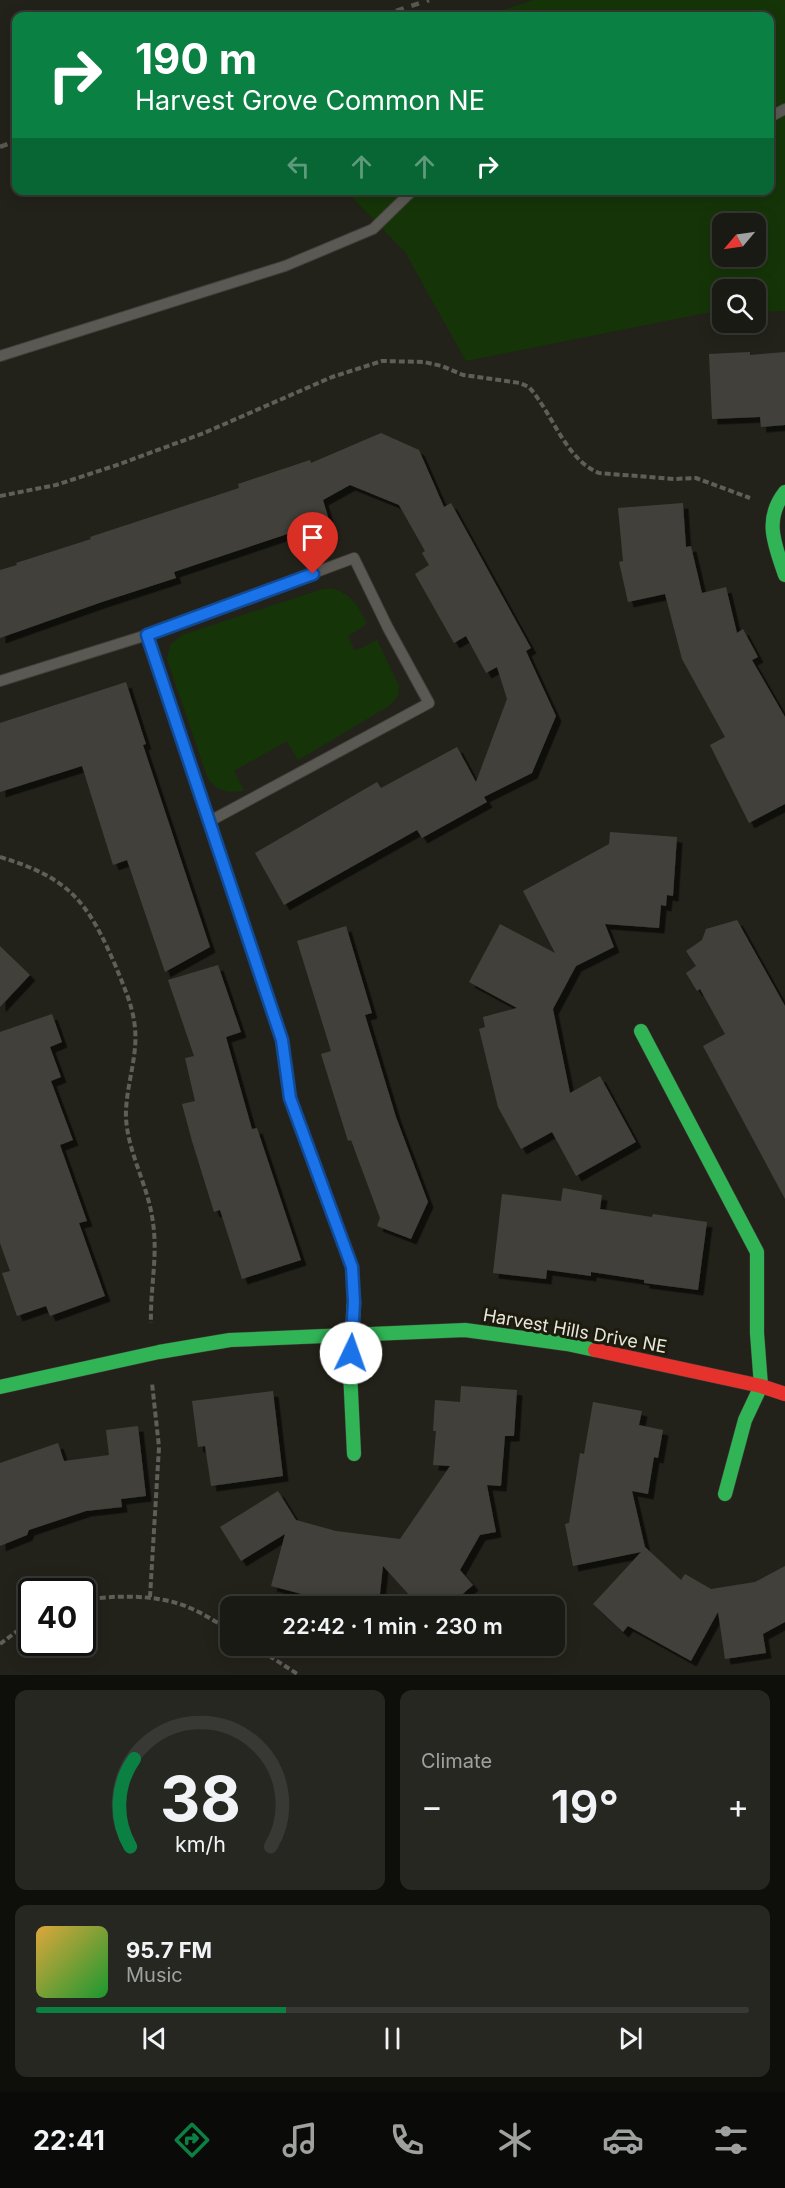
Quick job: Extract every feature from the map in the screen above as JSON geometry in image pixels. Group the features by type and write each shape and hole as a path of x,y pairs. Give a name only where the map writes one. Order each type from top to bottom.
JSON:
{"street":[{"path":"785,492 774,508 772,537 785,575"},
{"path":"641,1030 757,1252 757,1333 761,1386 746,1420 725,1494"},
{"path":"354,1302 350,1371 354,1454"},
{"name":"Harvest Hills Drive NE","path":"0,1387 159,1352 230,1340 465,1330 567,1344 761,1386 785,1394"}],"lane":[{"path":"0,356 285,266 373,229 408,195"},
{"path":"0,681 147,635 354,558 388,628 429,703 210,821"},
{"path":"147,635 282,1040 290,1098 352,1267 354,1302"}],"path":[{"path":"0,496 56,485 117,465 204,433 332,376 382,361 405,361 424,362 463,375 520,383 528,387 573,452 589,469 599,473 674,479 696,478 774,508"},
{"path":"0,857 30,866 52,878 74,895 88,911 130,1000 135,1029 126,1119 132,1147 147,1191 153,1223 155,1260 150,1293 151,1323"},
{"path":"150,1598 159,1447 152,1381"},
{"path":"96,1598 150,1598 188,1607 220,1625"},
{"path":"0,1644 18,1630"},
{"path":"270,1656 299,1675"}],"green space":[{"path":"534,0 785,0 785,311 766,312 766,279 712,279 712,313 466,361 405,252 350,195 774,195 774,12 496,12"},
{"path":"332,588 354,602 367,624 348,636 355,651 377,640 399,686 398,696 389,706 298,760 287,741 234,771 244,791 228,792 216,787 208,779 167,659 170,645 182,635"}],"building":[{"path":"750,352 750,355 785,352 785,425 761,427 760,417 712,419 709,354"},
{"path":"381,433 419,450 444,507 451,503 531,648 526,651 556,716 532,773 484,797 487,802 422,838 417,830 284,905 255,853 377,782 381,788 457,747 476,782 507,699 497,667 486,673 466,636 454,643 415,574 429,565 422,553 425,551 399,505 350,485 323,500 329,520 174,572 176,578 0,638 0,570 91,539 90,537 239,488 238,484 310,460 311,463"},
{"path":"683,503 686,547 691,546 702,593 726,587 737,633 743,629 758,657 752,660 785,717 785,804 749,823 710,745 725,737 682,659 665,594 628,602 619,562 623,561 618,508"},
{"path":"126,682 146,744 143,745 210,947 165,972 127,860 113,865 82,766 0,792 0,723"},
{"path":"610,832 677,837 673,896 667,895 666,906 661,905 659,928 605,924 614,947 576,966 553,1009 570,1093 600,1076 636,1142 576,1176 552,1132 521,1149 498,1107 479,1029 485,1027 483,1017 517,1008 469,982 500,924 555,953 523,891 609,844"},
{"path":"737,920 785,1006 785,1199 703,1046 725,1034 700,989 697,991 686,973 696,966 686,951 702,940 706,929"},
{"path":"346,926 372,1013 365,1015 396,1117 428,1202 411,1239 377,1226 380,1218 351,1140 348,1141 321,1054 331,1051 297,941"},
{"path":"0,946 30,975 0,1007"},
{"path":"218,965 241,1032 226,1037 252,1129 257,1128 301,1260 242,1279 220,1210 214,1212 182,1104 195,1101 185,1058 194,1056 168,980"},
{"path":"52,1014 62,1042 50,1047 61,1077 51,1081 73,1140 60,1145 87,1221 79,1223 105,1296 50,1316 46,1306 17,1316 2,1273 10,1271 0,1243 0,1032"},
{"path":"563,1188 602,1195 600,1209 707,1222 698,1290 644,1283 644,1280 591,1272 591,1276 547,1270 546,1279 493,1273 502,1194 561,1201"},
{"path":"461,1386 517,1390 514,1436 505,1436 501,1486 487,1485 496,1532 480,1535 460,1570 473,1585 460,1596 410,1596 383,1566 380,1596 309,1596 271,1586 285,1534 241,1561 220,1527 278,1491 296,1520 336,1531 400,1539 450,1466 433,1465 436,1431 433,1431 435,1400 460,1402"},
{"path":"273,1391 283,1476 211,1486 205,1446 198,1447 192,1401"},
{"path":"593,1402 642,1411 639,1425 663,1430 658,1458 654,1457 648,1494 632,1491 645,1547 681,1580 685,1574 711,1589 755,1582 785,1566 785,1622 763,1634 766,1653 725,1659 718,1612 691,1661 628,1626 623,1632 593,1604 641,1552 573,1566 565,1524 569,1523 580,1453 584,1454"},
{"path":"138,1426 146,1496 121,1499 122,1507 86,1511 29,1530 27,1535 0,1546 0,1463 58,1443 64,1461 109,1455 106,1430"}],"railway":[{"path":"393,12 429,0"},
{"path":"0,147 12,142"}],"traffic: fast":[{"path":"785,492 778,502 773,523 775,543 785,575"},
{"path":"641,1031 757,1252 757,1333 761,1386 745,1420 725,1494"},
{"path":"354,1302 350,1371 354,1454"},
{"path":"0,1387 159,1352 230,1340 465,1330 595,1350"}],"traffic: jam":[{"path":"595,1350 761,1386 785,1394"}],"route":[{"path":"313,574 147,635 282,1040 290,1098 352,1267 354,1302 351,1353"}]}
